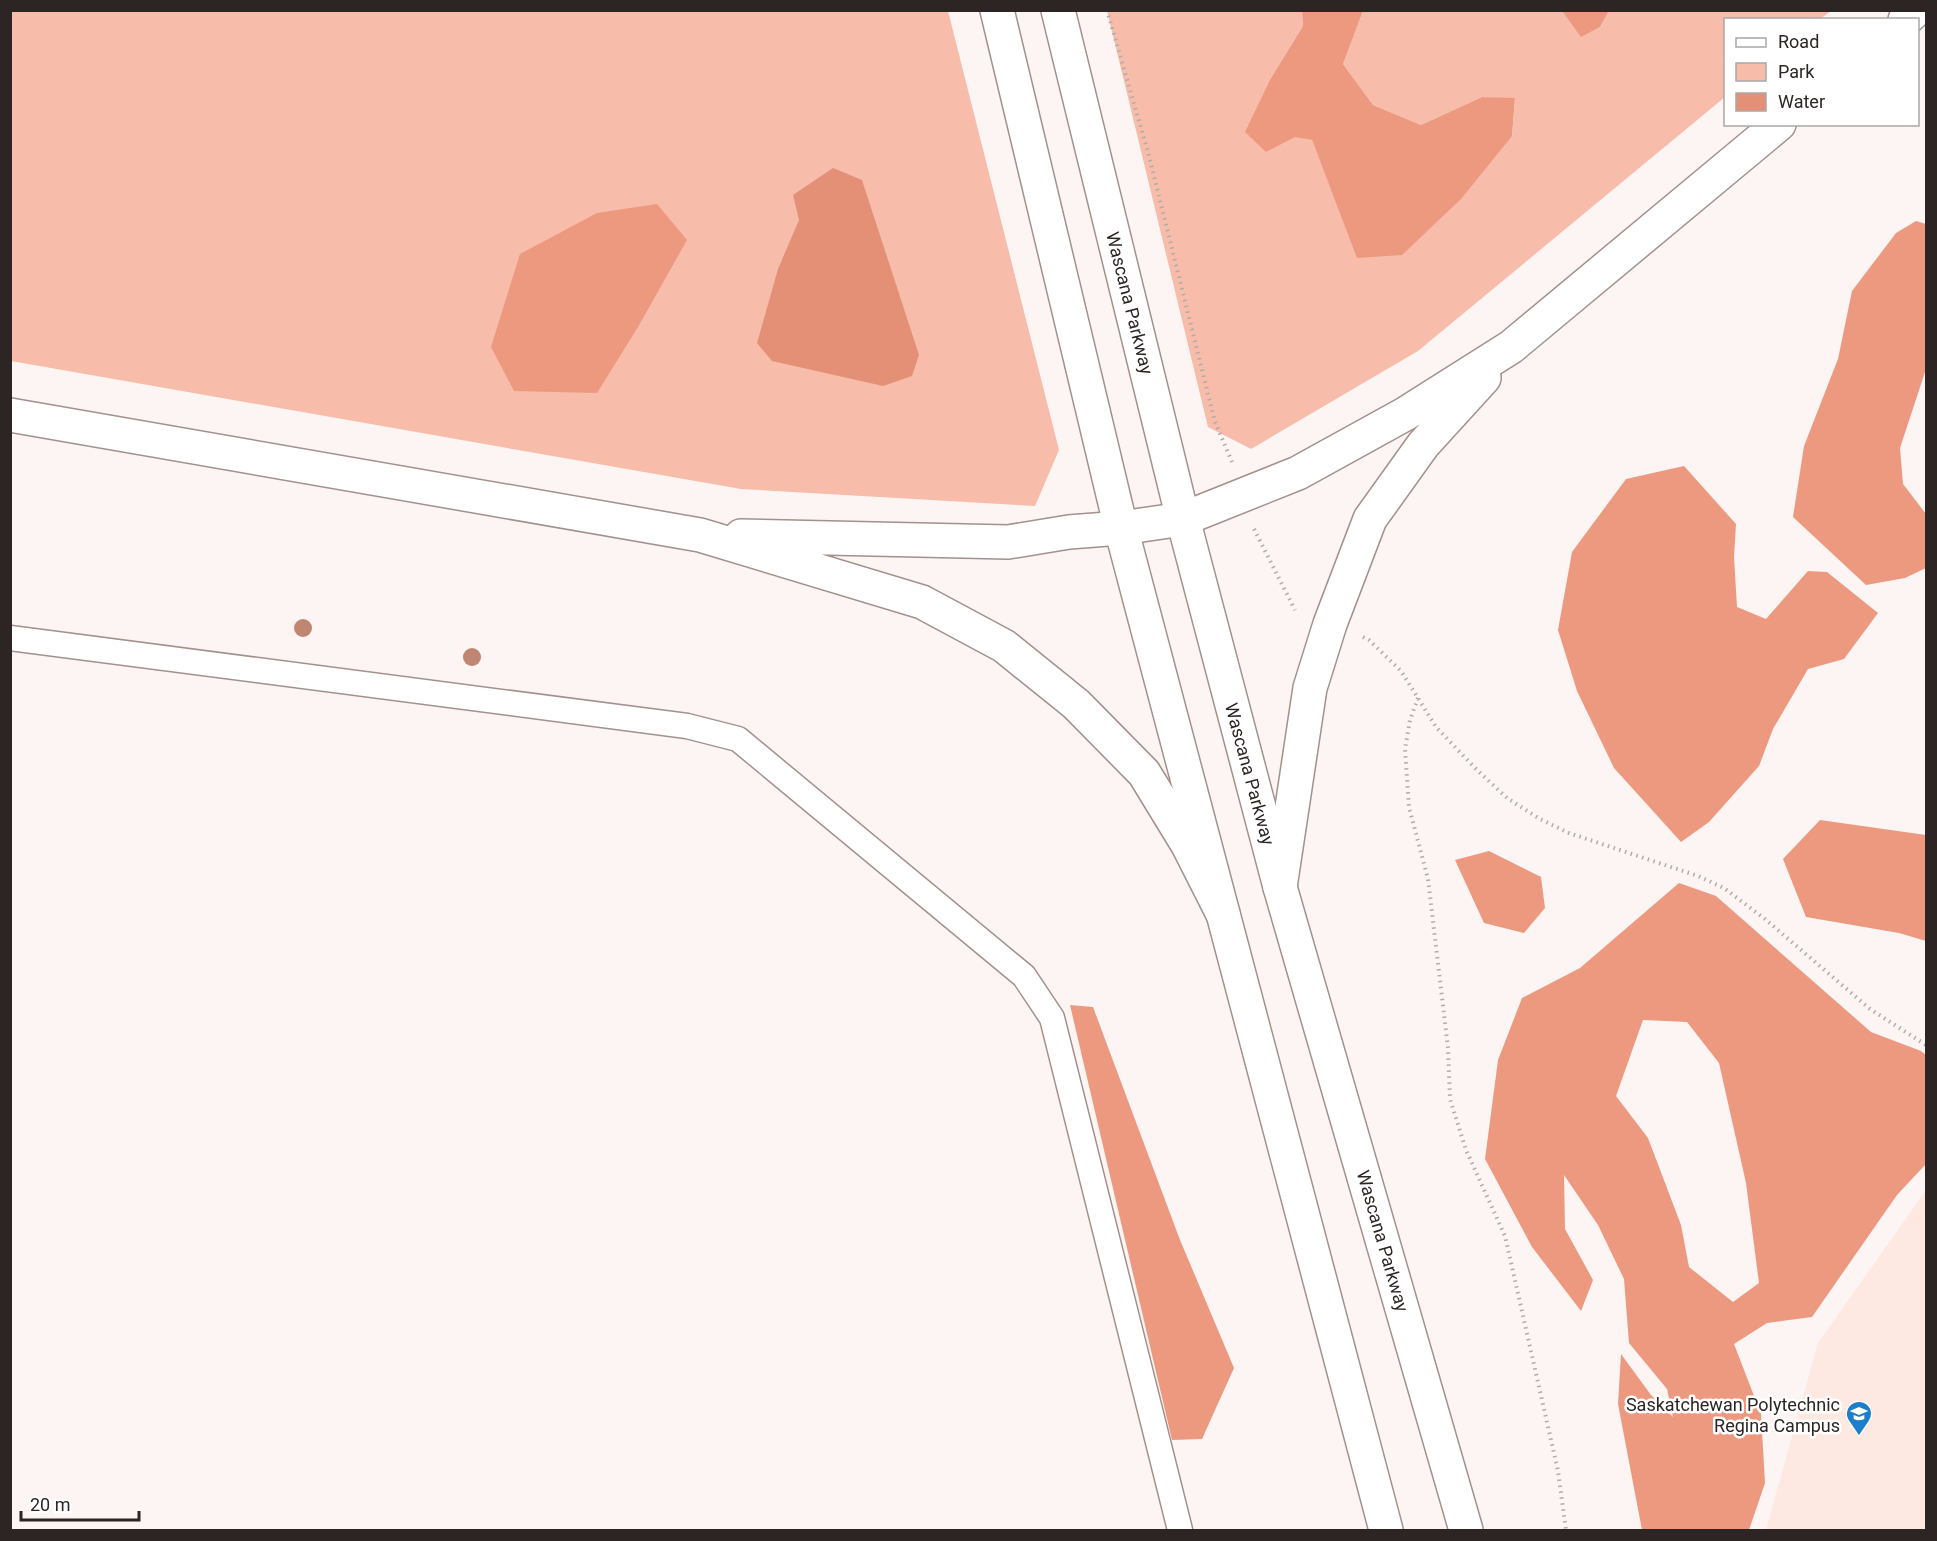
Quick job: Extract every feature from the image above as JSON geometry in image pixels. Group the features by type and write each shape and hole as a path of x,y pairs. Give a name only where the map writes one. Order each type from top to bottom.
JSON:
{"main road":[{"path":"997,10 1121,528 1386,1530"},
{"name":"Wascana Parkway","path":"1058,10 1183,519 1280,887 1466,1530"},
{"path":"700,535 1008,542 1069,532 1121,528 1183,519 1298,473 1405,414 1511,347 1777,126"},
{"path":"1280,887 1311,688 1330,624 1370,519 1423,445 1511,347"},
{"path":"10,415 700,535 922,602 1004,646 1077,704 1144,773 1188,844 1223,914"}],"lane":[{"path":"10,638 687,726 738,739 1024,976 1052,1018 1180,1530"}],"path":[{"path":"1107,10 1148,152 1215,422 1228,452"},
{"path":"1255,531 1296,612"},
{"path":"1369,640 1401,671 1436,727 1507,798 1540,819 1569,833 1698,876 1724,888 1765,919 1870,1009 1926,1045"},
{"path":"1418,698 1410,720 1405,749 1408,807 1428,879 1448,1048 1450,1099 1466,1150 1505,1236 1558,1471 1566,1530"}],"shaded area":[{"path":"1302,11 1363,11 1343,64 1373,105 1421,125 1482,97 1515,98 1512,136 1461,199 1402,255 1357,258 1312,140 1295,137 1266,152 1245,132 1271,78 1303,26"},
{"path":"1562,11 1609,11 1600,27 1581,37"},
{"path":"657,204 687,240 638,327 597,393 514,391 491,347 520,254 597,213"},
{"path":"1916,221 1926,224 1926,369 1900,448 1903,484 1926,514 1926,568 1905,578 1866,585 1793,517 1804,446 1838,359 1852,291 1896,233"},
{"path":"1684,466 1736,524 1734,557 1737,607 1766,619 1808,571 1827,572 1878,613 1844,659 1808,669 1773,729 1759,766 1709,822 1681,842 1614,768 1577,691 1558,630 1572,552 1626,479"},
{"path":"1820,820 1926,835 1926,941 1899,933 1806,917 1783,859"},
{"path":"1489,851 1541,877 1545,908 1524,933 1484,923 1455,860"},
{"path":"1679,883 1716,896 1871,1032 1926,1055 1926,1164 1897,1195 1812,1317 1767,1323 1734,1344 1761,1414 1765,1483 1749,1530 1642,1530 1618,1404 1621,1354 1651,1395 1673,1417 1667,1389 1629,1343 1624,1279 1598,1225 1564,1175 1565,1229 1593,1280 1581,1311 1532,1247 1485,1159 1498,1060 1522,998 1580,968","holes":["1643,1020 1687,1022 1719,1063 1746,1183 1759,1283 1733,1302 1689,1267 1681,1225 1648,1138 1616,1096"]},
{"path":"1070,1005 1093,1007 1180,1240 1234,1368 1202,1439 1172,1440"},
{"name":"Saskatchewan Polytechnic Regina Campus","path":"1926,1190 1926,1530 1766,1530 1818,1343"}],"green space":[{"path":"10,11 948,11 1059,450 1035,506 741,489 11,361"},
{"path":"1107,11 1302,11 1303,26 1271,78 1266,152 1296,136 1312,140 1358,258 1512,136 1515,99 1482,97 1421,125 1373,105 1343,64 1363,11 1562,11 1581,36 1600,27 1609,11 1831,11 1821,18 1724,18 1724,98 1418,351 1251,449 1208,427"}],"water":[{"path":"833,168 862,180 919,355 912,376 883,386 772,361 757,343 778,269 799,220 793,195"}],"place":[{"name":"Saskatchewan Polytechnic Regina Campus","path":"1859,1437"}]}
